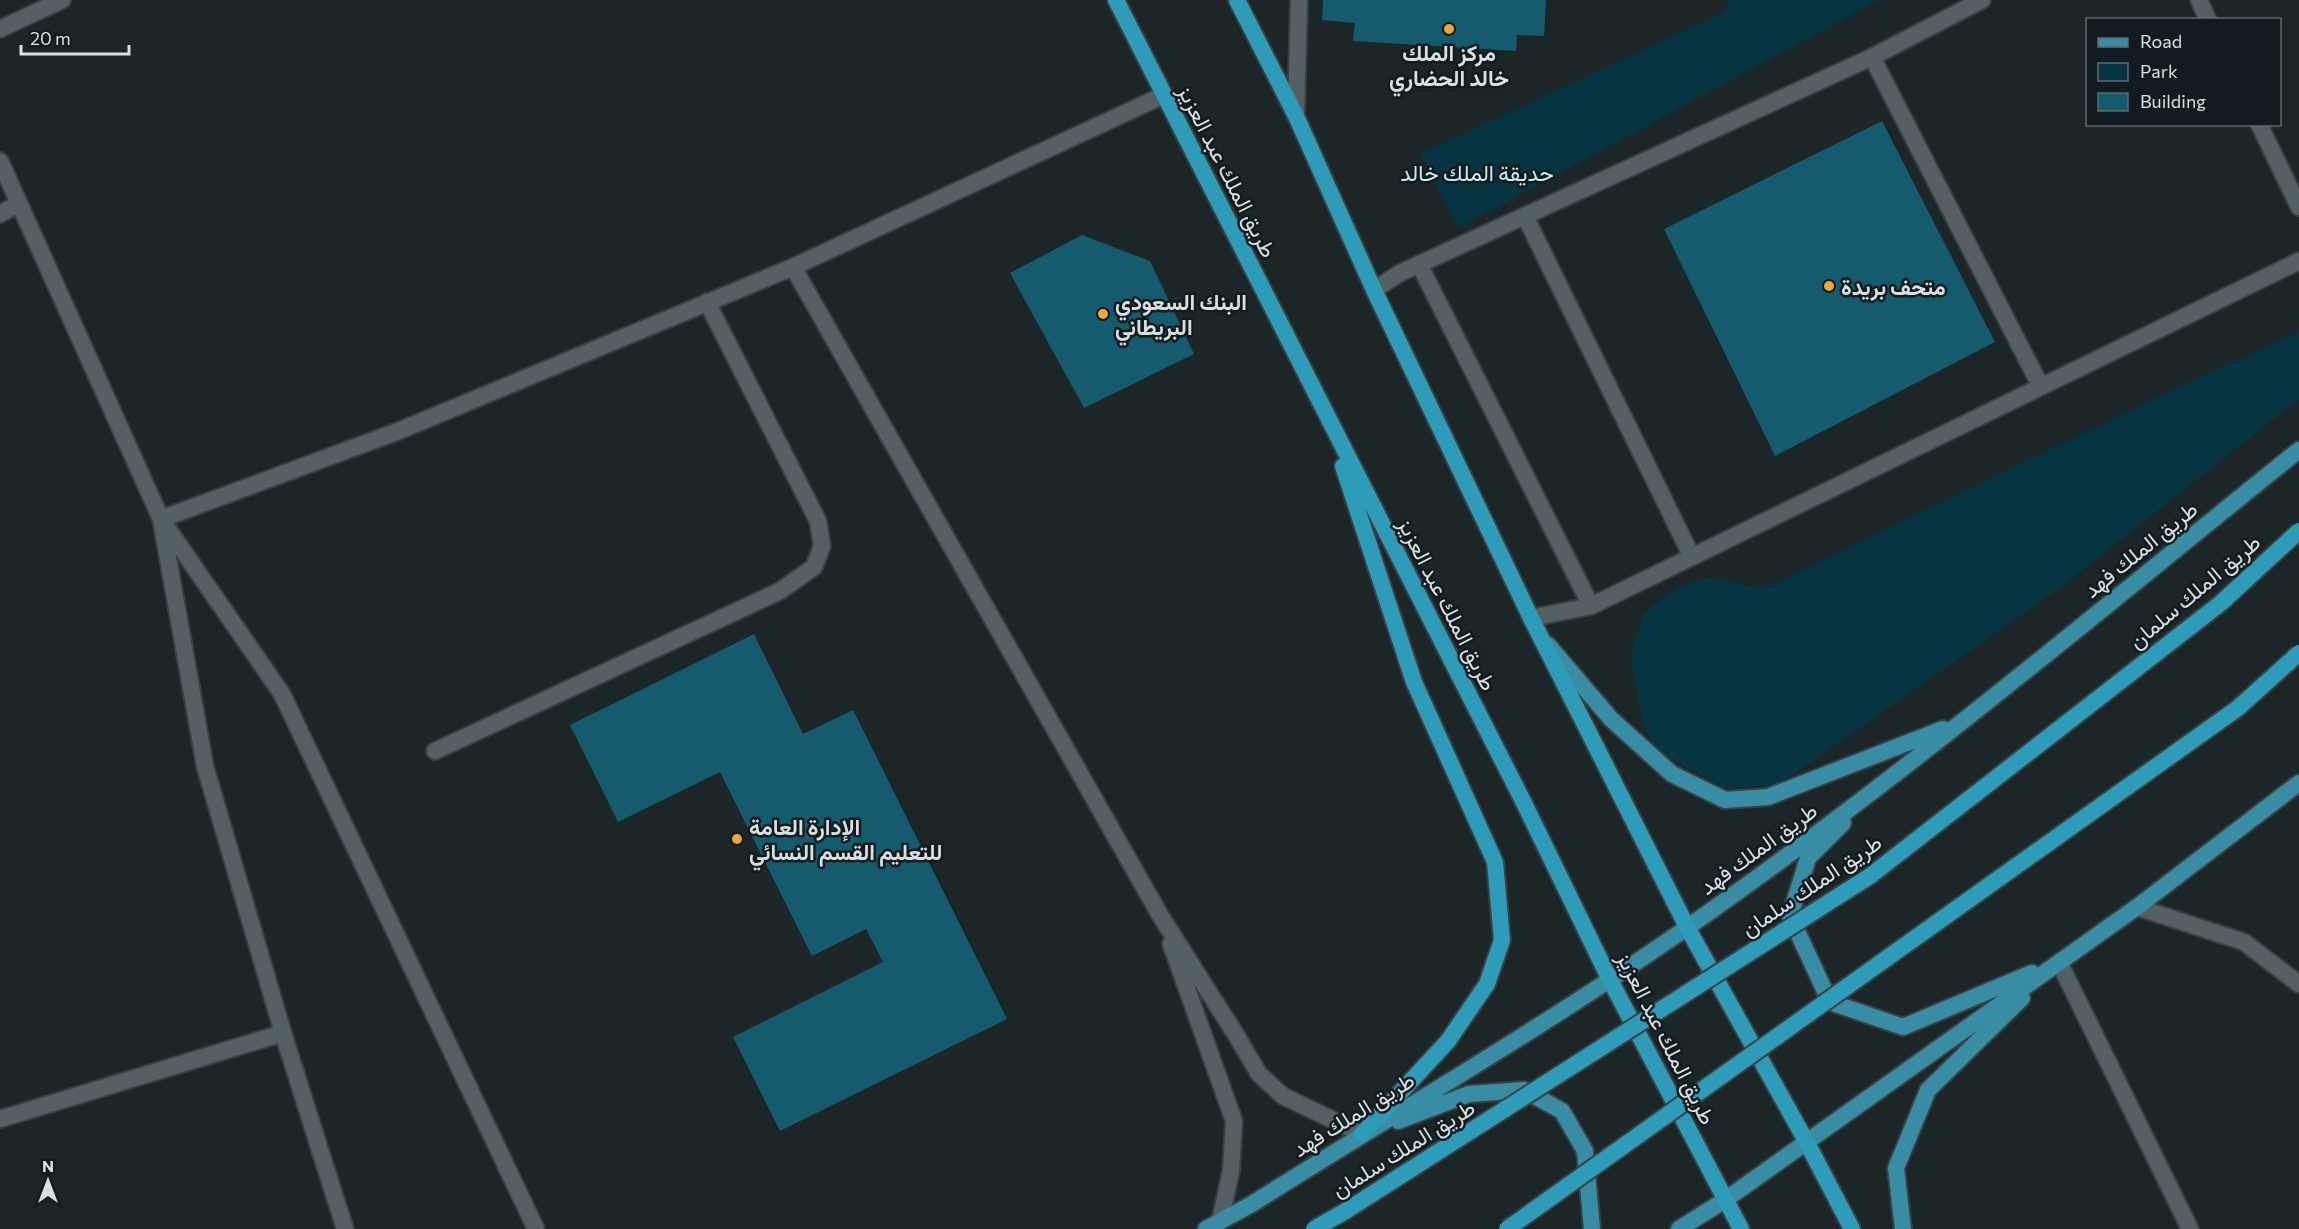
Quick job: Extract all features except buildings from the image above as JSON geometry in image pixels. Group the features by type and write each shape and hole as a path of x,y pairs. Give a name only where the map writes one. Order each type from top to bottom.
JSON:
{"highway":[{"name":"طريق الملك عبد العزيز","path":"1116,0 1519,792 1610,980 1741,1229"},
{"path":"1237,0 1296,116 1374,290 1540,635 1687,927 1852,1229"},
{"path":"1326,414 1414,682 1495,862 1502,940 1487,984 1448,1041 1362,1134"},
{"name":"طريق الملك سلمان","path":"1314,1229 1354,1206 1870,876 2221,603 2299,531"},
{"path":"1507,1229 2238,708 2299,653"}],"main road":[{"name":"طريق الملك فهد","path":"1213,1225 1252,1204 1610,980 1687,927 1882,785 2299,450"},
{"path":"1540,635 1611,719 1672,774 1725,800 1768,797 1958,724"},
{"path":"1679,1229 1725,1200 2136,907 2299,783"},
{"path":"1882,785 1808,858 1790,916 1830,1002 1903,1026 2059,962"},
{"path":"1903,1229 1896,1168 1928,1090 2059,962"},
{"path":"1362,1134 1469,1094 1524,1090 1562,1111 1585,1151 1592,1229"}],"street":[{"path":"0,29 62,0"},
{"path":"1296,116 1299,0"},
{"path":"1374,290 1400,273 1872,57 1982,0"},
{"path":"2199,0 2207,18"},
{"path":"1872,57 2041,387"},
{"path":"161,519 396,432 793,267 1164,95"},
{"path":"2260,126 2299,207"},
{"path":"0,161 161,519 282,694 536,1229"},
{"path":"0,214 18,204"},
{"path":"1526,216 1692,557"},
{"path":"1532,618 1591,606 2299,261"},
{"path":"1419,264 1591,606"},
{"path":"793,267 1160,915 1258,1074 1283,1096 1362,1134"},
{"path":"435,751 780,591 814,567 822,546 818,521 707,302"},
{"path":"161,519 205,765 283,1033 345,1229"},
{"path":"2136,907 2244,942 2299,984"},
{"path":"1160,915 1234,1121 1231,1171 1213,1225"},
{"path":"2059,962 2190,1229"},
{"path":"0,1119 283,1033"}],"green space":[{"name":"حديقة الملك خالد","path":"1728,0 1879,0 1459,228 1420,154 1727,11"},
{"path":"2299,332 2299,399 2061,587 1778,785 1724,788 1654,750 1643,721 1633,673 1631,649 1645,612 1678,587 1708,577 1763,589 2187,383"}],"place":[{"name":"مركز الملك خالد الحضاري","path":"1449,29"},
{"name":"متحف بريدة","path":"1829,286"},
{"name":"البنك السعودي البريطاني","path":"1103,314"},
{"name":"الإدارة العامة للتعليم القسم النسائي","path":"737,839"}]}
